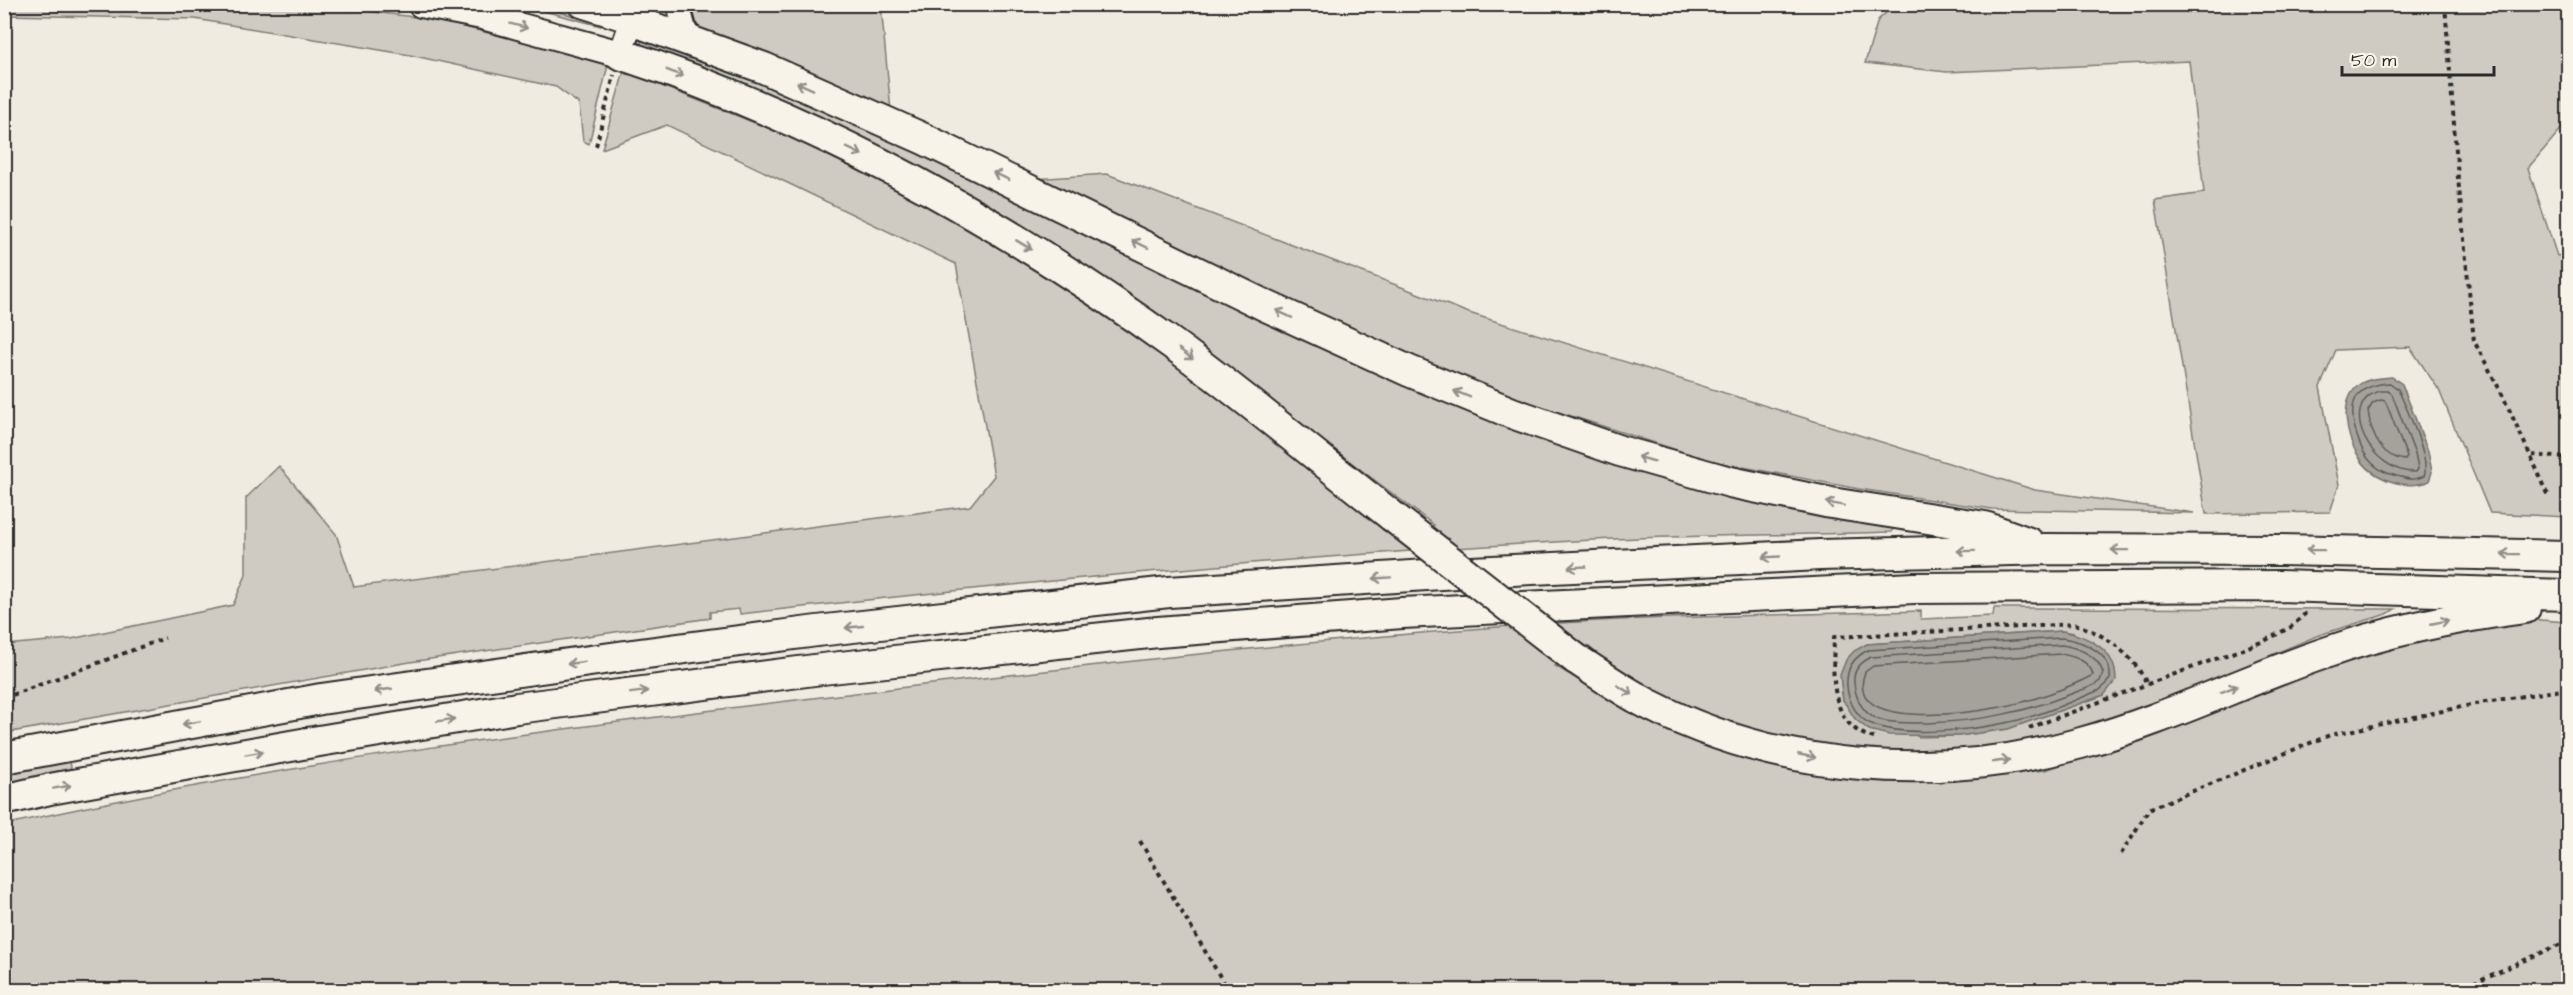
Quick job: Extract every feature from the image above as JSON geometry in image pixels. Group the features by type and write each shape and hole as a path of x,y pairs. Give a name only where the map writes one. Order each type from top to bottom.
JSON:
{"highway":[{"path":"624,10 693,42 764,68 924,139 1264,305 1409,371 1512,413 1620,451 1730,482 1831,503 1985,527 2046,549"},
{"path":"620,54 683,76 805,127 909,180 1068,272 1174,345 1576,659 1650,705 1712,732 1748,743 1841,762 1937,767 2005,760 2083,743 2175,711 2325,653 2383,634 2494,612 2568,602"},
{"path":"4,758 321,699 517,671 817,631 1169,592 1472,572 1820,555 2046,549 2280,550 2568,556"},
{"path":"4,800 50,789 249,753 516,708 822,669 1158,632 1402,613 1914,588 2099,586 2326,588 2568,595"}],"main road":[{"path":"421,4 482,16 620,54 624,10 582,4"},
{"path":"678,4 685,30 693,42"}],"path":[{"path":"2445,4 2458,178 2474,341 2532,455 2549,496"},
{"path":"596,146 620,54"},
{"path":"2532,455 2568,458"},
{"path":"2027,728 2264,641 2291,627 2304,616 2326,588"},
{"path":"1875,738 1865,736 1853,728 1843,716 1833,684 1834,637 2075,624 2094,630 2127,654 2140,670 2146,684"},
{"path":"4,698 165,638"},
{"path":"2121,854 2149,808 2330,735 2485,702 2568,689"},
{"path":"1140,841 1228,990"},
{"path":"2457,990 2568,941"}],"shaded area":[{"path":"5,4 315,5 431,19 608,65 589,144 583,141 579,104 556,87 410,55 195,19 5,15"},
{"path":"2306,4 2477,9 2568,5 2568,121 2528,168 2557,256 2568,254 2568,517 2490,513 2439,390 2410,347 2336,350 2320,387 2339,485 2330,512 2206,514 2155,200 2204,193 2189,61 1947,72 1865,63 1878,20 1895,5"},
{"path":"521,5 536,5 602,24 601,26"},
{"path":"689,5 881,5 891,111 710,36 697,25"},
{"path":"645,37 797,94 1363,364 1894,525 1892,532 1613,539 1394,552 1067,579 740,614 739,609 710,612 710,618 410,662 5,733 5,645 71,639 233,605 246,575 246,498 279,466 336,534 354,587 970,506 994,476 956,264 667,125 602,149 624,71 793,138 946,214 1066,287 1175,362 1390,533 1434,525 1205,352 642,46 640,39"},
{"path":"1107,174 1469,313 2035,490 2194,513 1992,509 1859,489 1711,461 1459,380 1033,179"},
{"path":"1994,608 2395,609 2387,614 2319,635 2138,711 2070,733 2010,746 1886,755 1812,744 1734,725 1681,704 1615,670 1589,647 1555,666 1652,722 1723,750 1856,778 1943,780 2045,770 2148,737 2326,658 2526,619 2568,622 2568,990 5,990 4,825 211,783 524,734 1080,667 1323,642 1539,624 1648,619 1921,611 1921,619 1993,616","holes":["2062,631 2074,633 2104,695 2008,729 1958,736 1919,737 1843,700 1841,683 1844,668 1853,655 1867,644"]},
{"path":"70,760 71,768 5,784 4,774"}],"water":[{"path":"2392,377 2402,384 2428,451 2432,472 2429,481 2420,484 2400,484 2372,471 2354,449 2348,429 2347,409 2353,391 2367,381"},
{"path":"2062,631 2082,637 2099,646 2111,660 2116,680 2104,695 2008,729 1958,736 1889,735 1869,730 1855,719 1843,700 1840,675 1846,660 1854,651 1867,644"}]}
